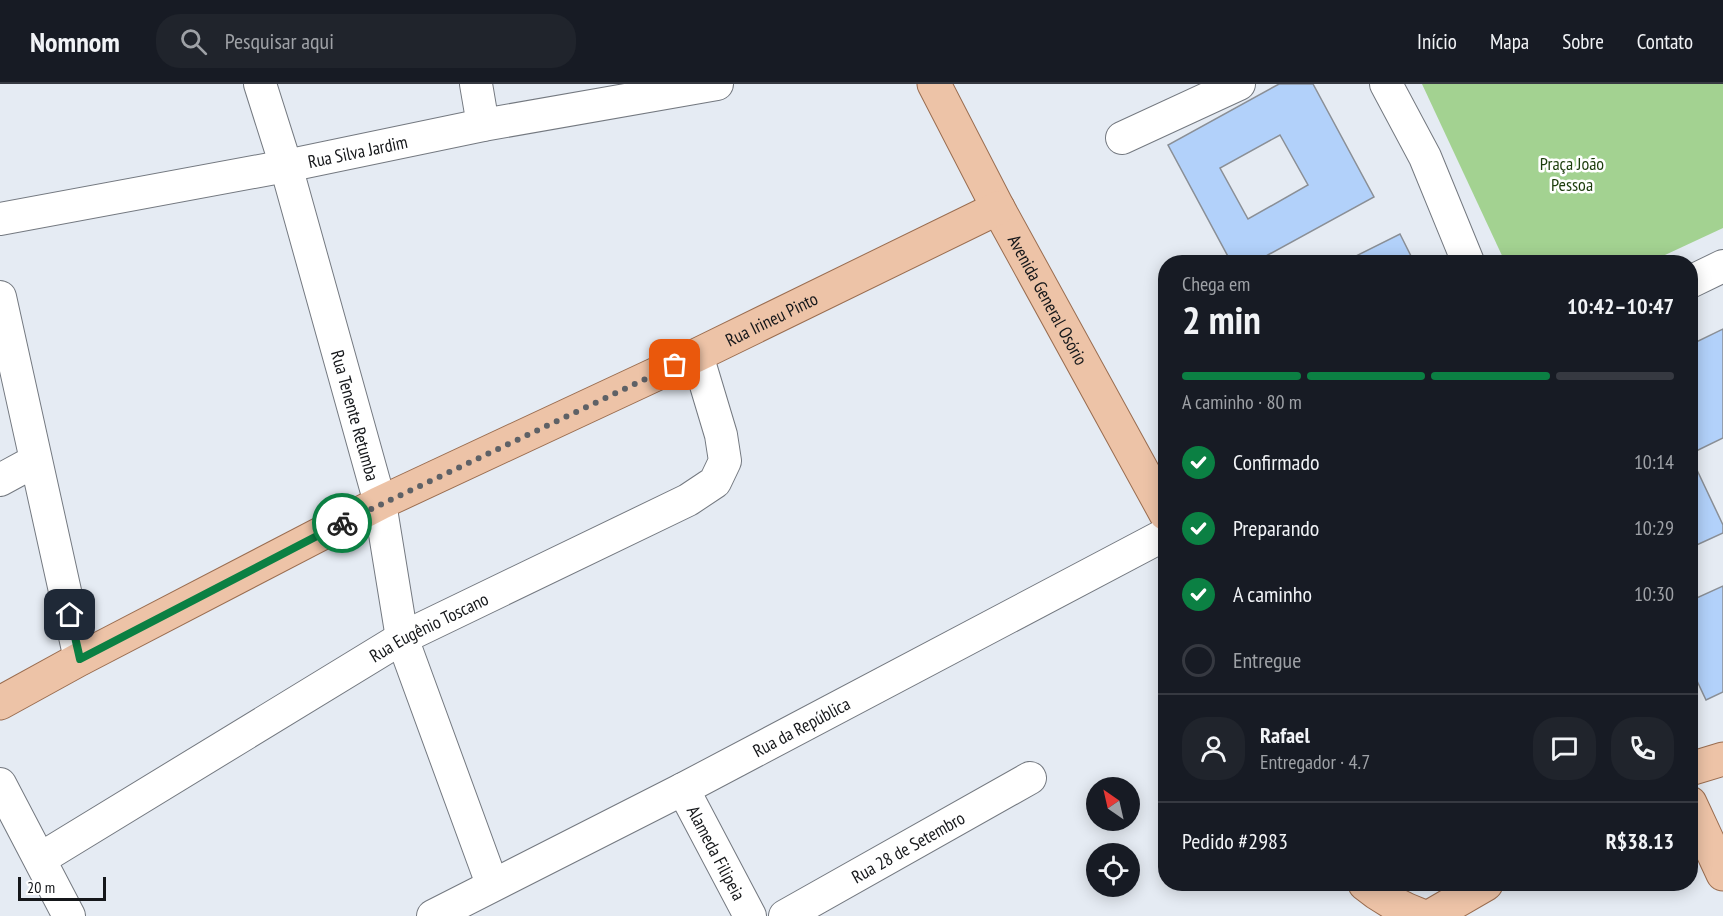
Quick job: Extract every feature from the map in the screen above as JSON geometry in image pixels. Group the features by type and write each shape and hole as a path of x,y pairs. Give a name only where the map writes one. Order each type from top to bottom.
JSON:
{"main road":[{"name":"Avenida General Osório","path":"934,84 998,208 1158,499"},
{"name":"Rua Irineu Pinto","path":"0,703 380,503 697,355 998,208"},
{"path":"1698,767 1723,759"},
{"path":"1698,820 1723,874"},
{"path":"1374,891 1400,908 1422,916"},
{"path":"1431,916 1474,891"}],"street":[{"name":"Rua Tenente Retumba","path":"260,84 286,166 380,503 402,638 492,884"},
{"path":"477,84 483,125"},
{"name":"Rua Silva Jardim","path":"0,219 286,166 483,125 717,84"},
{"path":"1122,138 1239,84"},
{"path":"1386,84 1425,157 1465,255"},
{"path":"1698,278 1723,266"},
{"path":"0,297 80,659"},
{"name":"Rua Eugênio Toscano","path":"40,859 402,638 688,500 716,482 725,461 721,435 697,355"},
{"path":"0,480 35,461"},
{"name":"Rua da República","path":"433,916 492,884 683,789 1158,538"},
{"name":"Rua 28 de Setembro","path":"785,916 1030,778"},
{"path":"0,784 69,916"},
{"name":"Alameda Filipeia","path":"683,789 750,916"}],"green space":[{"name":"Praça João Pessoa","path":"1422,84 1723,84 1723,228 1665,255 1502,255"}],"building":[{"path":"1279,84 1313,84 1374,197 1268,255 1227,255 1168,145","holes":["1280,135 1308,185 1248,219 1220,168"]},
{"path":"1400,234 1410,255 1358,255"},
{"path":"1723,329 1723,438 1698,450 1698,341"},
{"path":"1698,472 1723,525 1723,533 1698,544"},
{"path":"1723,586 1723,692 1706,700 1698,683 1698,597"}],"way so far":[{"path":"342,523 675,365"}],"route":[{"path":"70,615 80,659 342,523"}]}
